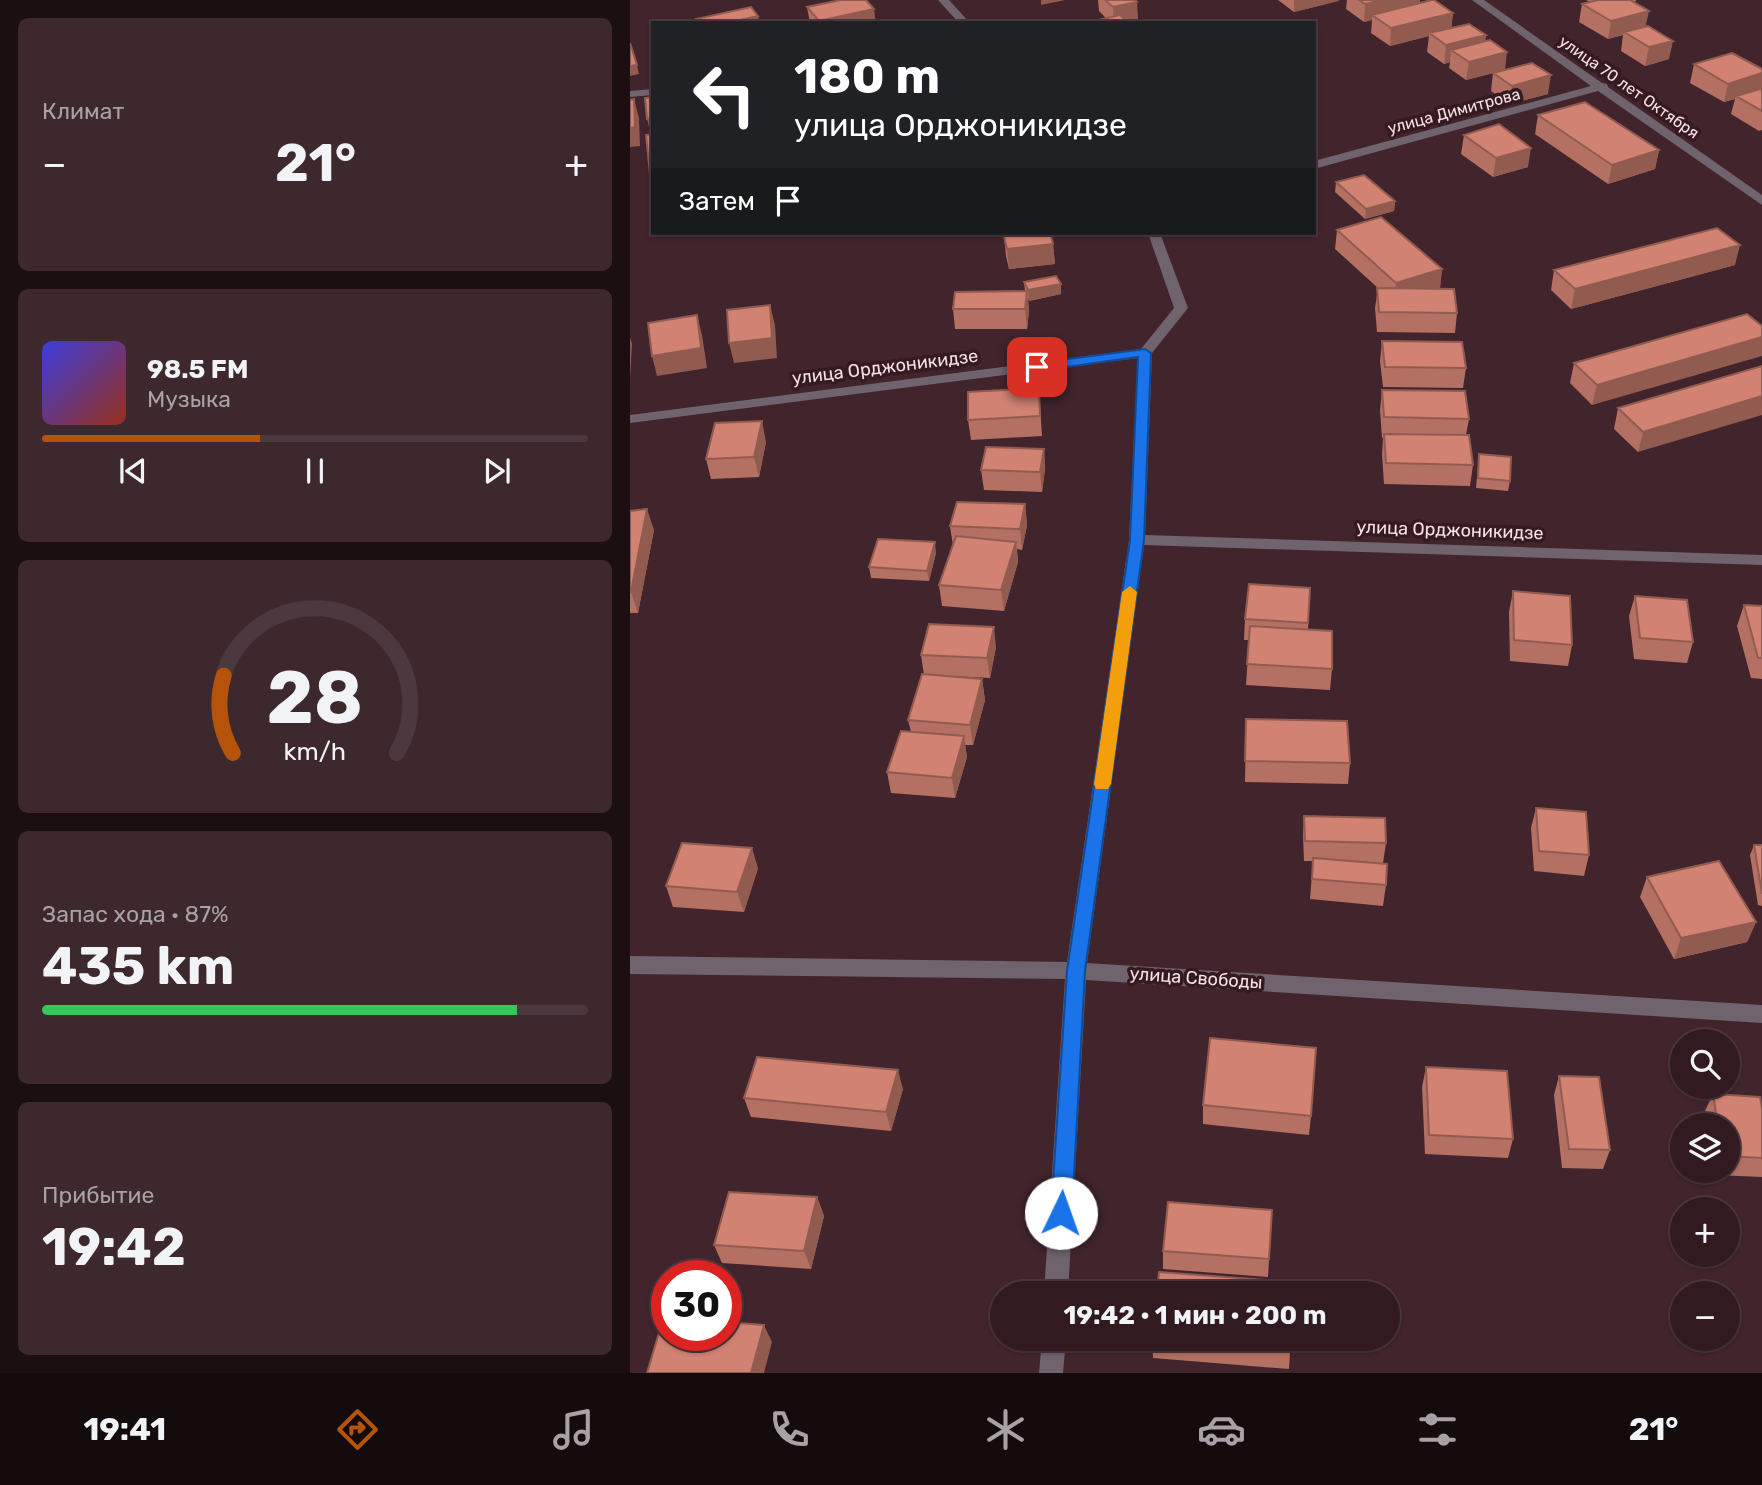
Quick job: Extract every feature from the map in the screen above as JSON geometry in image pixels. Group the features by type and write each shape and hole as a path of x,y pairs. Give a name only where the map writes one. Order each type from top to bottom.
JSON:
{"street":[{"path":"943,0 963,21"},
{"name":"улица 70 лет Октября","path":"1477,0 1603,86 1762,201"},
{"name":"улица Димитрова","path":"1316,164 1603,86"},
{"path":"630,94 651,92"},
{"path":"1057,1281 1076,971 1137,540 1145,353 1181,308 1155,235"},
{"name":"улица Орджоникидзе","path":"630,419 1145,353"},
{"name":"улица Орджоникидзе","path":"1137,540 1762,560"},
{"name":"улица Свободы","path":"630,965 1076,971 1762,1014"},
{"path":"1051,1373 1053,1351"}],"building":[{"path":"841,0 866,0 874,9 819,21 807,7"},
{"path":"1105,0 1135,0 1137,2 1113,7"},
{"path":"1359,0 1383,0 1365,4"},
{"path":"1434,0 1453,13 1391,28 1372,15"},
{"path":"1598,0 1630,0 1649,11 1611,21 1582,4"},
{"path":"751,7 758,16 735,21 696,19"},
{"path":"1120,15 1127,21 1094,21"},
{"path":"1469,24 1486,35 1446,45 1429,33"},
{"path":"1648,26 1673,41 1649,47 1624,32"},
{"path":"1490,40 1507,52 1469,62 1451,50"},
{"path":"630,43 637,65 630,66"},
{"path":"1732,53 1762,69 1762,73 1728,84 1694,64"},
{"path":"1532,63 1551,75 1512,86 1493,73"},
{"path":"1760,89 1762,111 1736,96"},
{"path":"651,97 651,118 647,119 645,98"},
{"path":"634,99 635,127 630,128 630,100"},
{"path":"1585,102 1659,150 1612,165 1538,115"},
{"path":"1499,124 1531,148 1496,158 1464,135"},
{"path":"651,134 651,174 650,174 646,135"},
{"path":"1364,175 1395,201 1366,209 1336,182"},
{"path":"1381,217 1442,269 1396,283 1337,230"},
{"path":"1717,228 1740,245 1575,289 1554,270"},
{"path":"1051,235 1053,244 1007,249 1004,236"},
{"path":"1056,276 1061,284 1028,290 1024,282"},
{"path":"1377,288 1454,289 1457,313 1379,312"},
{"path":"1027,291 1025,309 953,309 955,292"},
{"path":"770,305 772,338 729,343 727,310"},
{"path":"1747,314 1762,326 1762,337 1597,385 1574,363"},
{"path":"697,315 701,348 652,356 648,323"},
{"path":"1382,341 1462,342 1466,368 1385,367"},
{"path":"1762,366 1762,396 1643,432 1618,408"},
{"path":"1039,388 1040,416 968,420 968,392"},
{"path":"1382,390 1465,391 1469,419 1384,417"},
{"path":"762,421 754,457 706,459 715,423"},
{"path":"1384,434 1469,435 1473,465 1386,463"},
{"path":"986,447 1044,449 1040,472 981,470"},
{"path":"1479,454 1511,457 1510,481 1478,478"},
{"path":"957,502 1025,504 1020,529 950,526"},
{"path":"647,509 631,592 630,592 630,511"},
{"path":"956,536 1016,542 1001,590 939,585"},
{"path":"878,539 935,542 927,571 869,567"},
{"path":"1249,584 1310,588 1308,623 1245,619"},
{"path":"1513,591 1570,596 1572,645 1514,640"},
{"path":"1635,596 1687,600 1693,642 1640,638"},
{"path":"1744,605 1762,606 1762,658 1758,658"},
{"path":"929,624 994,627 987,658 921,655"},
{"path":"1250,626 1332,631 1332,669 1247,664"},
{"path":"922,674 982,679 970,725 908,720"},
{"path":"1246,719 1347,721 1350,763 1245,761"},
{"path":"901,731 964,736 952,778 887,772"},
{"path":"1536,808 1586,812 1589,855 1539,851"},
{"path":"1304,816 1385,818 1386,843 1305,841"},
{"path":"682,843 752,848 737,892 666,886"},
{"path":"1754,845 1762,845 1762,894"},
{"path":"1313,858 1387,864 1386,885 1312,879"},
{"path":"1719,861 1756,922 1681,938 1647,877"},
{"path":"1210,1038 1316,1048 1311,1116 1203,1105"},
{"path":"757,1057 898,1070 886,1112 744,1098"},
{"path":"1426,1067 1507,1071 1513,1139 1429,1135"},
{"path":"1559,1076 1599,1077 1610,1150 1569,1149"},
{"path":"1740,1096 1760,1097 1762,1158 1740,1157 1740,1113 1716,1113 1714,1099 1740,1099"},
{"path":"729,1192 817,1197 804,1251 714,1245"},
{"path":"1168,1202 1272,1210 1269,1259 1163,1251"},
{"path":"1159,1272 1279,1281 1158,1281"},
{"path":"742,1323 764,1325 751,1373 647,1373 654,1351 742,1351"}],"slow traffic":[{"path":"1102,784 1130,592"}],"route":[{"path":"1037,367 1145,353 1137,540 1076,971 1061,1213"}]}
